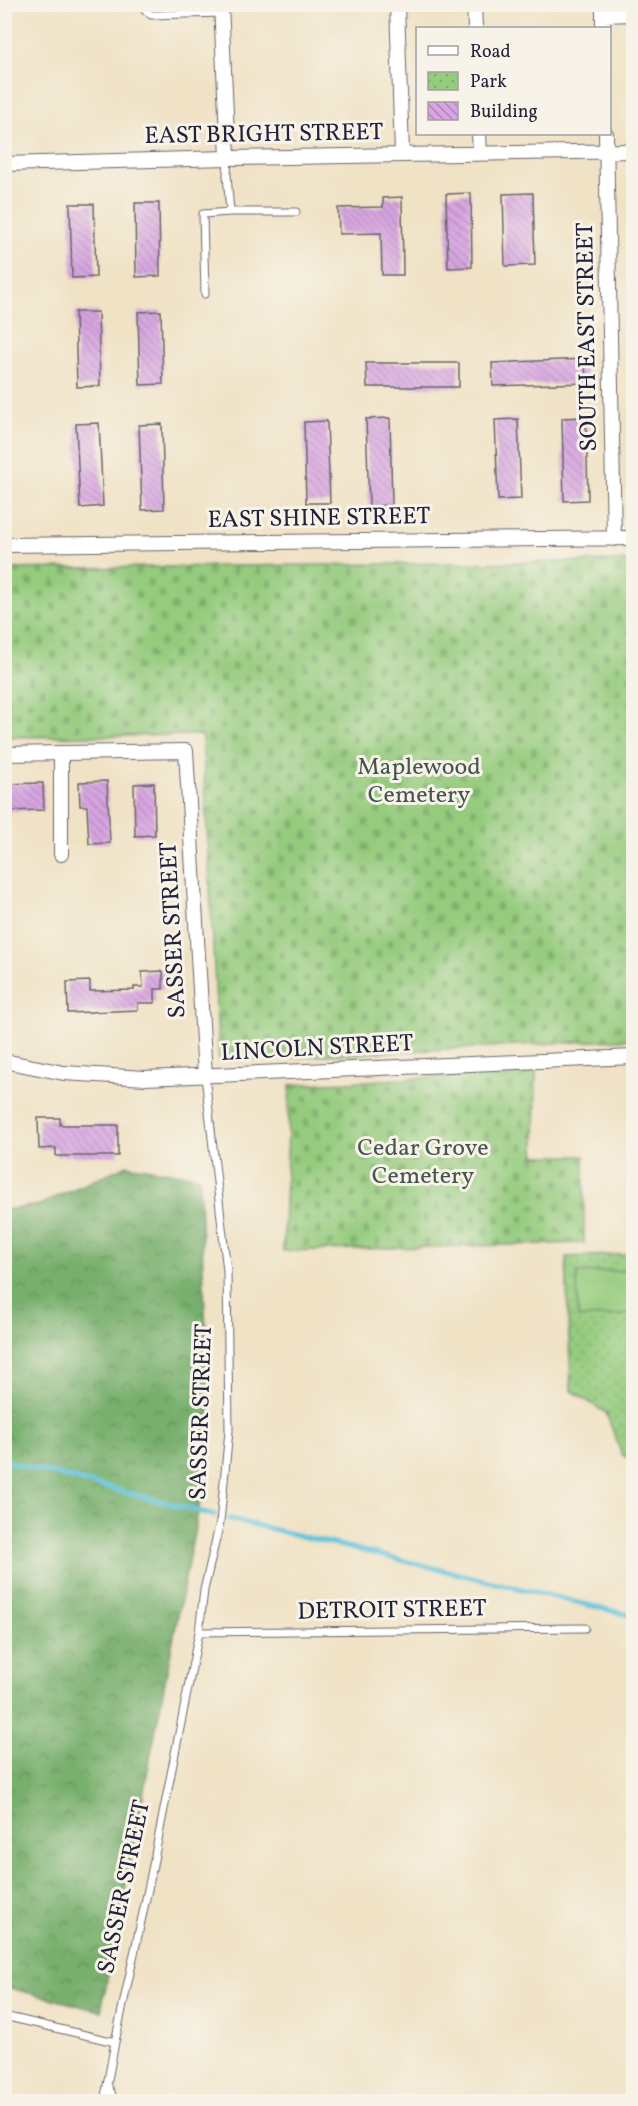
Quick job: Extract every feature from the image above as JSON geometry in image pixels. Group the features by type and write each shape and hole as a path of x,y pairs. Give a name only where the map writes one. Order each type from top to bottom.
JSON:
{"street":[{"path":"397,4 402,154"},
{"path":"474,4 475,27"},
{"path":"221,9 228,158"},
{"path":"603,16 633,14"},
{"path":"479,135 480,153"},
{"name":"SOUTH EAST STREET","path":"606,135 614,539"},
{"name":"EAST BRIGHT STREET","path":"4,164 633,151"},
{"name":"EAST SHINE STREET","path":"4,545 633,538"},
{"name":"SASSER STREET","path":"61,753 186,751 205,1076"},
{"path":"4,754 61,753 61,854"},
{"name":"LINCOLN STREET","path":"4,1061 64,1073 121,1078 633,1057"}],"lane":[{"path":"139,4 151,15 221,9"},
{"path":"228,158 230,213"},
{"path":"205,294 203,214 296,212"},
{"name":"SASSER STREET","path":"104,2102 199,1632 204,1590 220,1522 229,1410 227,1270 205,1076"},
{"name":"DETROIT STREET","path":"199,1632 585,1628"},
{"path":"4,2016 115,2042"},
{"path":"108,2086 115,2102"}],"green space":[{"name":"Maplewood Cemetery","path":"633,561 633,1039 219,1061 202,735 5,737 5,569"},
{"name":"Cedar Grove Cemetery","path":"536,1072 535,1156 584,1156 584,1243 283,1251 290,1085"},
{"path":"127,1165 199,1177 211,1445 101,2011 5,1987 4,1210 39,1205"},
{"path":"633,1254 633,1460 622,1455 606,1413 571,1390 566,1257"},
{"path":"633,1270 633,1314 578,1318 577,1273"}],"building":[{"path":"471,193 472,267 448,268 446,194"},
{"path":"533,193 535,265 505,266 503,194"},
{"path":"402,197 403,275 382,275 381,233 339,234 338,208 383,207 383,198"},
{"path":"135,203 159,203 160,276 136,277"},
{"path":"70,204 94,204 96,277 72,278"},
{"path":"161,311 163,384 140,385 138,312"},
{"path":"75,312 98,312 100,386 77,387"},
{"path":"585,359 586,383 493,386 492,363"},
{"path":"366,363 459,363 459,387 367,387"},
{"path":"586,417 588,500 564,501 562,418"},
{"path":"390,418 392,505 369,506 366,419"},
{"path":"518,419 521,499 498,500 495,420"},
{"path":"327,421 330,503 306,503 304,422"},
{"path":"99,423 103,506 80,508 76,424"},
{"path":"162,424 164,509 142,510 139,425"},
{"path":"107,781 110,843 89,844 87,806 80,806 79,782"},
{"path":"43,783 44,810 4,811 4,784"},
{"path":"154,783 155,835 135,836 134,784"},
{"path":"163,971 163,989 155,989 155,1003 138,1003 138,1010 68,1013 67,982 90,981 90,991 134,990 134,987 143,987 142,972"},
{"path":"38,1118 60,1118 60,1125 118,1125 118,1156 56,1156 56,1148 39,1149"}],"waterway":[{"path":"4,1461 214,1515"},
{"path":"230,1519 634,1616"}]}
